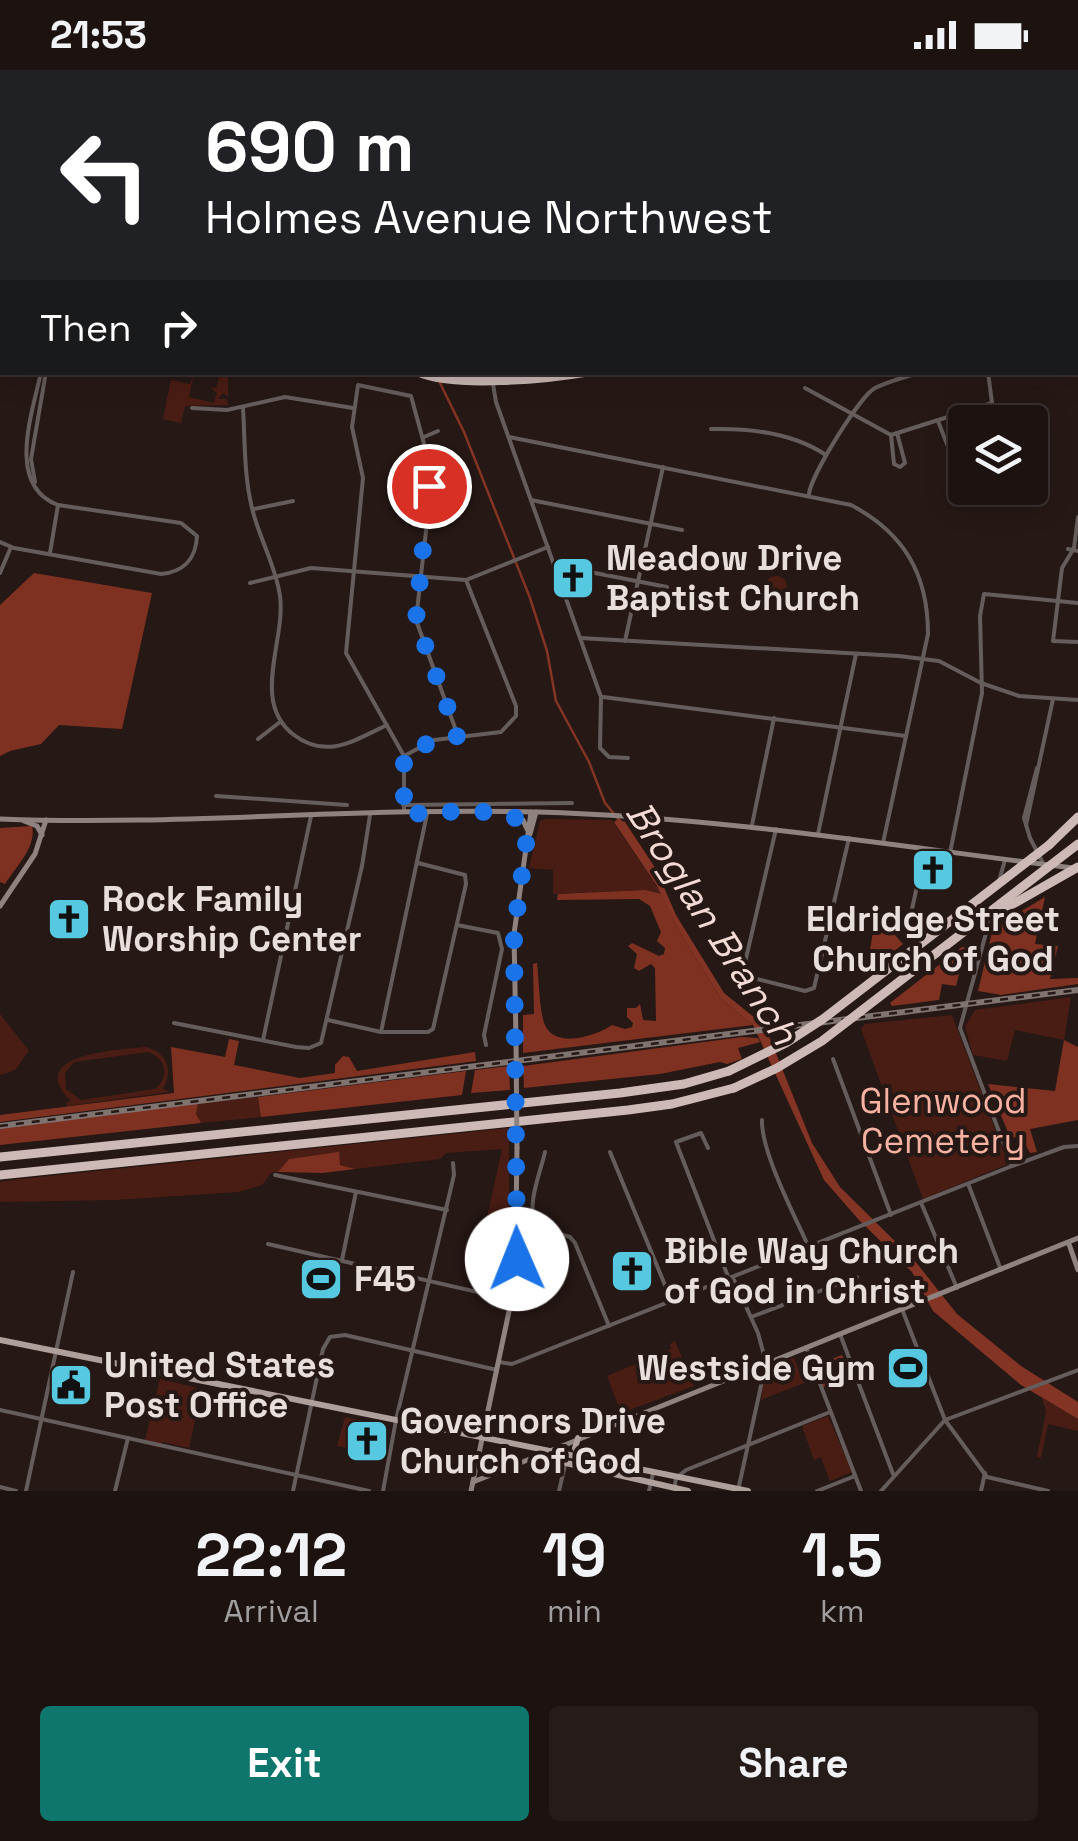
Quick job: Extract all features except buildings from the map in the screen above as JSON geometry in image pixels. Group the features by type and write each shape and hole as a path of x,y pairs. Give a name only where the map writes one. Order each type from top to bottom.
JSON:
{"highway":[{"path":"433,375 490,376"},
{"path":"0,1157 668,1087 729,1071 786,1044 823,1019 1078,820"},
{"path":"0,1175 628,1110 672,1104 734,1088 822,1041 1078,844"},
{"path":"963,934 1078,868"}],"main road":[{"path":"0,1340 748,1491"},
{"path":"578,1438 578,1456"},
{"path":"546,1450 566,1463 650,1487 688,1491"}],"street":[{"path":"0,542 162,574 184,567 197,547 197,536 181,522 47,501 36,486 31,459 44,375"},
{"path":"809,496 810,484 826,454 872,389 912,375"},
{"path":"894,434 992,403 988,375"},
{"path":"490,376 601,697 600,748 609,757 628,758"},
{"path":"404,814 404,756 346,653 363,478 352,427 358,385 411,396 424,437 429,486 416,620 458,736"},
{"path":"805,388 894,434 904,452 905,463 900,467 894,464 894,434"},
{"path":"192,408 242,408 285,397 352,408"},
{"path":"242,408 252,509 275,575 282,616 272,695 280,722 304,742 332,748 386,725"},
{"path":"938,420 948,447"},
{"path":"712,429 738,428 786,437 809,443 826,454"},
{"path":"424,437 438,431"},
{"path":"509,437 852,505 894,534 908,554 928,610 924,659 883,843"},
{"path":"626,640 662,466"},
{"path":"531,500 682,530"},
{"path":"252,509 293,501"},
{"path":"50,553 58,504"},
{"path":"1078,517 1073,550 1062,568 1054,641 1078,642"},
{"path":"0,572 11,547"},
{"path":"250,582 310,568 466,580 548,547"},
{"path":"554,565 666,587"},
{"path":"404,756 434,740 501,732 516,716 516,706 466,580"},
{"path":"950,852 978,722 984,594 1078,602"},
{"path":"580,638 924,659 939,661 1019,696 1078,700"},
{"path":"818,834 856,654"},
{"path":"601,697 906,736"},
{"path":"1044,865 1024,818 1054,699"},
{"path":"752,825 774,718"},
{"path":"258,738 280,722"},
{"path":"216,796 347,804"},
{"path":"271,800 271,817"},
{"path":"403,806 572,803"},
{"path":"471,1491 512,1300 517,1259 514,934 534,812"},
{"path":"0,819 534,812 706,818 1078,868"},
{"path":"507,813 523,820 528,833"},
{"path":"380,1032 427,814"},
{"path":"174,1023 310,1048 317,1046 328,1020 370,815"},
{"path":"263,1040 311,816"},
{"path":"22,820 37,826 43,834"},
{"path":"0,906 35,854 46,820"},
{"path":"43,834 60,820"},
{"path":"776,828 745,976 804,991 814,988 849,838"},
{"path":"906,937 925,849"},
{"path":"1005,860 960,1028 1012,1166"},
{"path":"328,1020 380,1032 430,1030 465,876 418,863"},
{"path":"456,925 498,933 502,949 484,1035 486,1045"},
{"path":"833,1059 891,1215"},
{"path":"762,1120 761,1131 809,1248"},
{"path":"708,1148 701,1133 676,1142 751,1317 766,1363 738,1490"},
{"path":"293,1491 323,1349 330,1337 345,1335 498,1366 512,1364 1012,1166 1064,1147 1078,1146"},
{"path":"545,1152 533,1220 536,1226 575,1242 608,1326"},
{"path":"610,1152 672,1302"},
{"path":"383,1491 396,1420 447,1210 453,1163"},
{"path":"275,1175 447,1210"},
{"path":"968,1184 1000,1270"},
{"path":"342,1260 356,1192"},
{"path":"922,1203 957,1288"},
{"path":"473,1482 1078,1241"},
{"path":"268,1244 512,1300"},
{"path":"1069,1244 1078,1270"},
{"path":"26,1491 73,1272"},
{"path":"751,1317 857,1277"},
{"path":"902,1310 945,1420 987,1477 1048,1491"},
{"path":"840,1334 893,1476"},
{"path":"806,1347 861,1491"},
{"path":"880,1491 945,1420 1078,1370"},
{"path":"0,1410 369,1491"},
{"path":"674,1488 676,1478 686,1470 830,1412"},
{"path":"116,1491 128,1438"},
{"path":"559,1491 566,1463 578,1456"},
{"path":"650,1487 653,1473"},
{"path":"981,1491 985,1473"},
{"path":"818,1491 855,1476"},
{"path":"0,1487 16,1491"}],"green space":[{"path":"194,375 189,397 214,403 217,393 210,387 216,388 220,375 228,375 228,397 223,393 218,399 227,399 228,405 185,406 181,423 163,419 171,380 190,384"},
{"path":"776,576 784,579 784,595 776,598 768,595 765,587 768,579"},
{"path":"612,820 662,894 645,890 553,894 553,870 529,868 540,821"},
{"path":"1071,997 1064,1040 1015,1030 1007,1061 973,1055 965,1026 975,1010"},
{"path":"0,1014 29,1051 15,1070 0,1075"},
{"name":"Glenwood Cemetery","path":"952,1015 1008,1164 923,1199 861,1029 865,1024"},
{"path":"145,1047 163,1057 168,1075 163,1089 170,1092 67,1106 66,1102 71,1101 59,1085 59,1073 67,1064 98,1053","holes":["148,1052 164,1069 163,1079 155,1089 81,1100 66,1089 65,1073 74,1062"]},
{"path":"258,1097 261,1117 201,1123 196,1114 198,1103"},
{"path":"509,1128 509,1244 482,1240 502,1149 446,1153 440,1159 355,1169 340,1165 338,1153 289,1159 262,1185 239,1192 0,1202 0,1182 20,1179"},
{"path":"675,1341 694,1386 621,1413 607,1376 671,1349 670,1344"},
{"path":"794,1358 804,1383 761,1400 766,1368"},
{"path":"160,1379 202,1389 189,1448 162,1442 160,1448 144,1444"},
{"path":"1042,1398 1078,1419 1078,1431 1048,1424 1041,1458 1037,1457 1046,1412"},
{"path":"828,1416 852,1472 830,1481 821,1457 814,1460 802,1426"},
{"path":"345,1417 359,1420 354,1449 337,1446"}],"shaded area":[{"path":"34,573 152,593 122,729 59,725 41,744 0,756 0,605"},
{"path":"614,822 625,822 656,869 676,915 724,993 755,1018 769,1036 812,1143 840,1187 915,1261 957,1314 1021,1366 1078,1402 1078,1419 1021,1385 933,1311 912,1272 824,1180 753,1025 721,999 657,886"},
{"path":"32,826 33,834 24,856 5,884 0,882 0,828"},
{"path":"645,890 662,894 677,927 721,999 753,1025 523,1053 523,1015 534,1014 533,964 537,963 543,1019 554,1035 584,1037 612,1025 632,1027 627,1008 640,1004 643,1020 656,1021 655,968 651,964 639,971 634,968 637,954 628,946 632,943 659,956 664,954 665,948 657,941 661,932 650,906 639,899 557,900 558,894"},
{"path":"1045,897 1035,944 1058,946 1050,979 1078,978 1078,984 1001,995 978,991 993,928"},
{"path":"873,932 894,934 903,944 866,974"},
{"path":"978,946 974,965 961,966 956,986 942,984 939,1000 892,1006 890,1003 962,947"},
{"path":"758,1038 760,1042 738,1048 742,1059 727,1064 524,1088 523,1066"},
{"path":"229,1039 239,1041 234,1065 300,1078 335,1073 335,1065 343,1056 349,1057 357,1071 475,1052 476,1061 0,1122 0,1115 174,1093 171,1047 225,1057"},
{"path":"1064,1040 1078,1047 1078,1120 1030,1129 1037,1152 1030,1153 1022,1138 1010,1137 988,1084 1055,1091"},
{"path":"509,1066 510,1090 471,1093 475,1070"},
{"path":"466,1071 462,1095 261,1117 258,1097"},
{"path":"198,1103 196,1114 201,1123 0,1145 0,1128"},
{"path":"339,1152 340,1165 355,1169 278,1172 289,1159"},
{"path":"842,1355 846,1364 832,1367 834,1384 822,1387 813,1366"}],"waterway":[{"name":"Broglan Branch","path":"440,383 464,432 530,598 547,651 556,701 589,762 605,803 620,821"}],"railway":[{"path":"0,1126 1078,990"}],"place":[{"name":"Meadow Drive Baptist Church","path":"573,578"},
{"name":"Eldridge Street Church of God","path":"933,870"},
{"name":"Rock Family Worship Center","path":"69,919"},
{"name":"Bible Way Church of God in Christ","path":"632,1271"},
{"name":"F45","path":"321,1279"},
{"name":"Westside Gym","path":"908,1368"},
{"name":"United States Post Office","path":"71,1385"},
{"name":"Governors Drive Church of God","path":"367,1441"}],"route":[{"path":"429,486 416,620 458,736 434,740 404,756 404,814 507,813 523,820 528,829 514,934 517,1259"}]}
